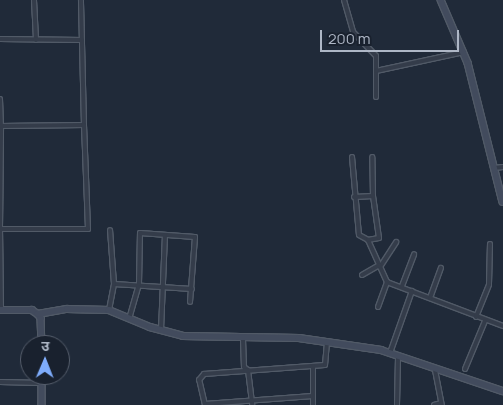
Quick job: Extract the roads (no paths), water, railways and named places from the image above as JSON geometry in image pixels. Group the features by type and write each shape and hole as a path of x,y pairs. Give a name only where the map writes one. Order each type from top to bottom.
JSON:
{"street":[{"path":"34,0 36,40"},
{"path":"0,231 88,229 81,0"},
{"path":"344,0 353,32 376,56 376,97"},
{"path":"441,0 464,52 503,202"},
{"path":"0,40 82,40"},
{"path":"376,71 464,52"},
{"path":"0,99 0,310 32,310 41,318 42,335"},
{"path":"1,126 84,125"},
{"path":"368,240 379,238 373,196 372,157"},
{"path":"352,158 354,197 359,235 368,240 387,282 378,307"},
{"path":"494,168 503,166"},
{"path":"354,197 373,196"},
{"path":"109,310 114,284 110,230"},
{"path":"129,319 139,284 140,233 195,237 190,302"},
{"path":"162,330 165,287 165,235"},
{"path":"362,274 380,266 396,242"},
{"path":"476,317 489,284 490,244"},
{"path":"402,286 414,254"},
{"path":"430,298 440,268"},
{"path":"387,282 402,286 412,292 485,321 503,326"},
{"path":"114,284 139,284 192,290"},
{"path":"390,353 412,292"},
{"path":"38,314 67,309 109,310 129,319 183,336 299,338 326,344 390,353 435,370 503,391"},
{"path":"466,369 485,321"},
{"path":"243,338 244,367 248,370 251,403"},
{"path":"313,396 251,403 205,404 199,380 204,374 325,365 326,344"},
{"path":"397,405 398,357"},
{"path":"313,366 313,405"},
{"path":"434,405 442,404 435,370"},
{"path":"0,382 20,382"},
{"path":"42,385 42,405"}]}
